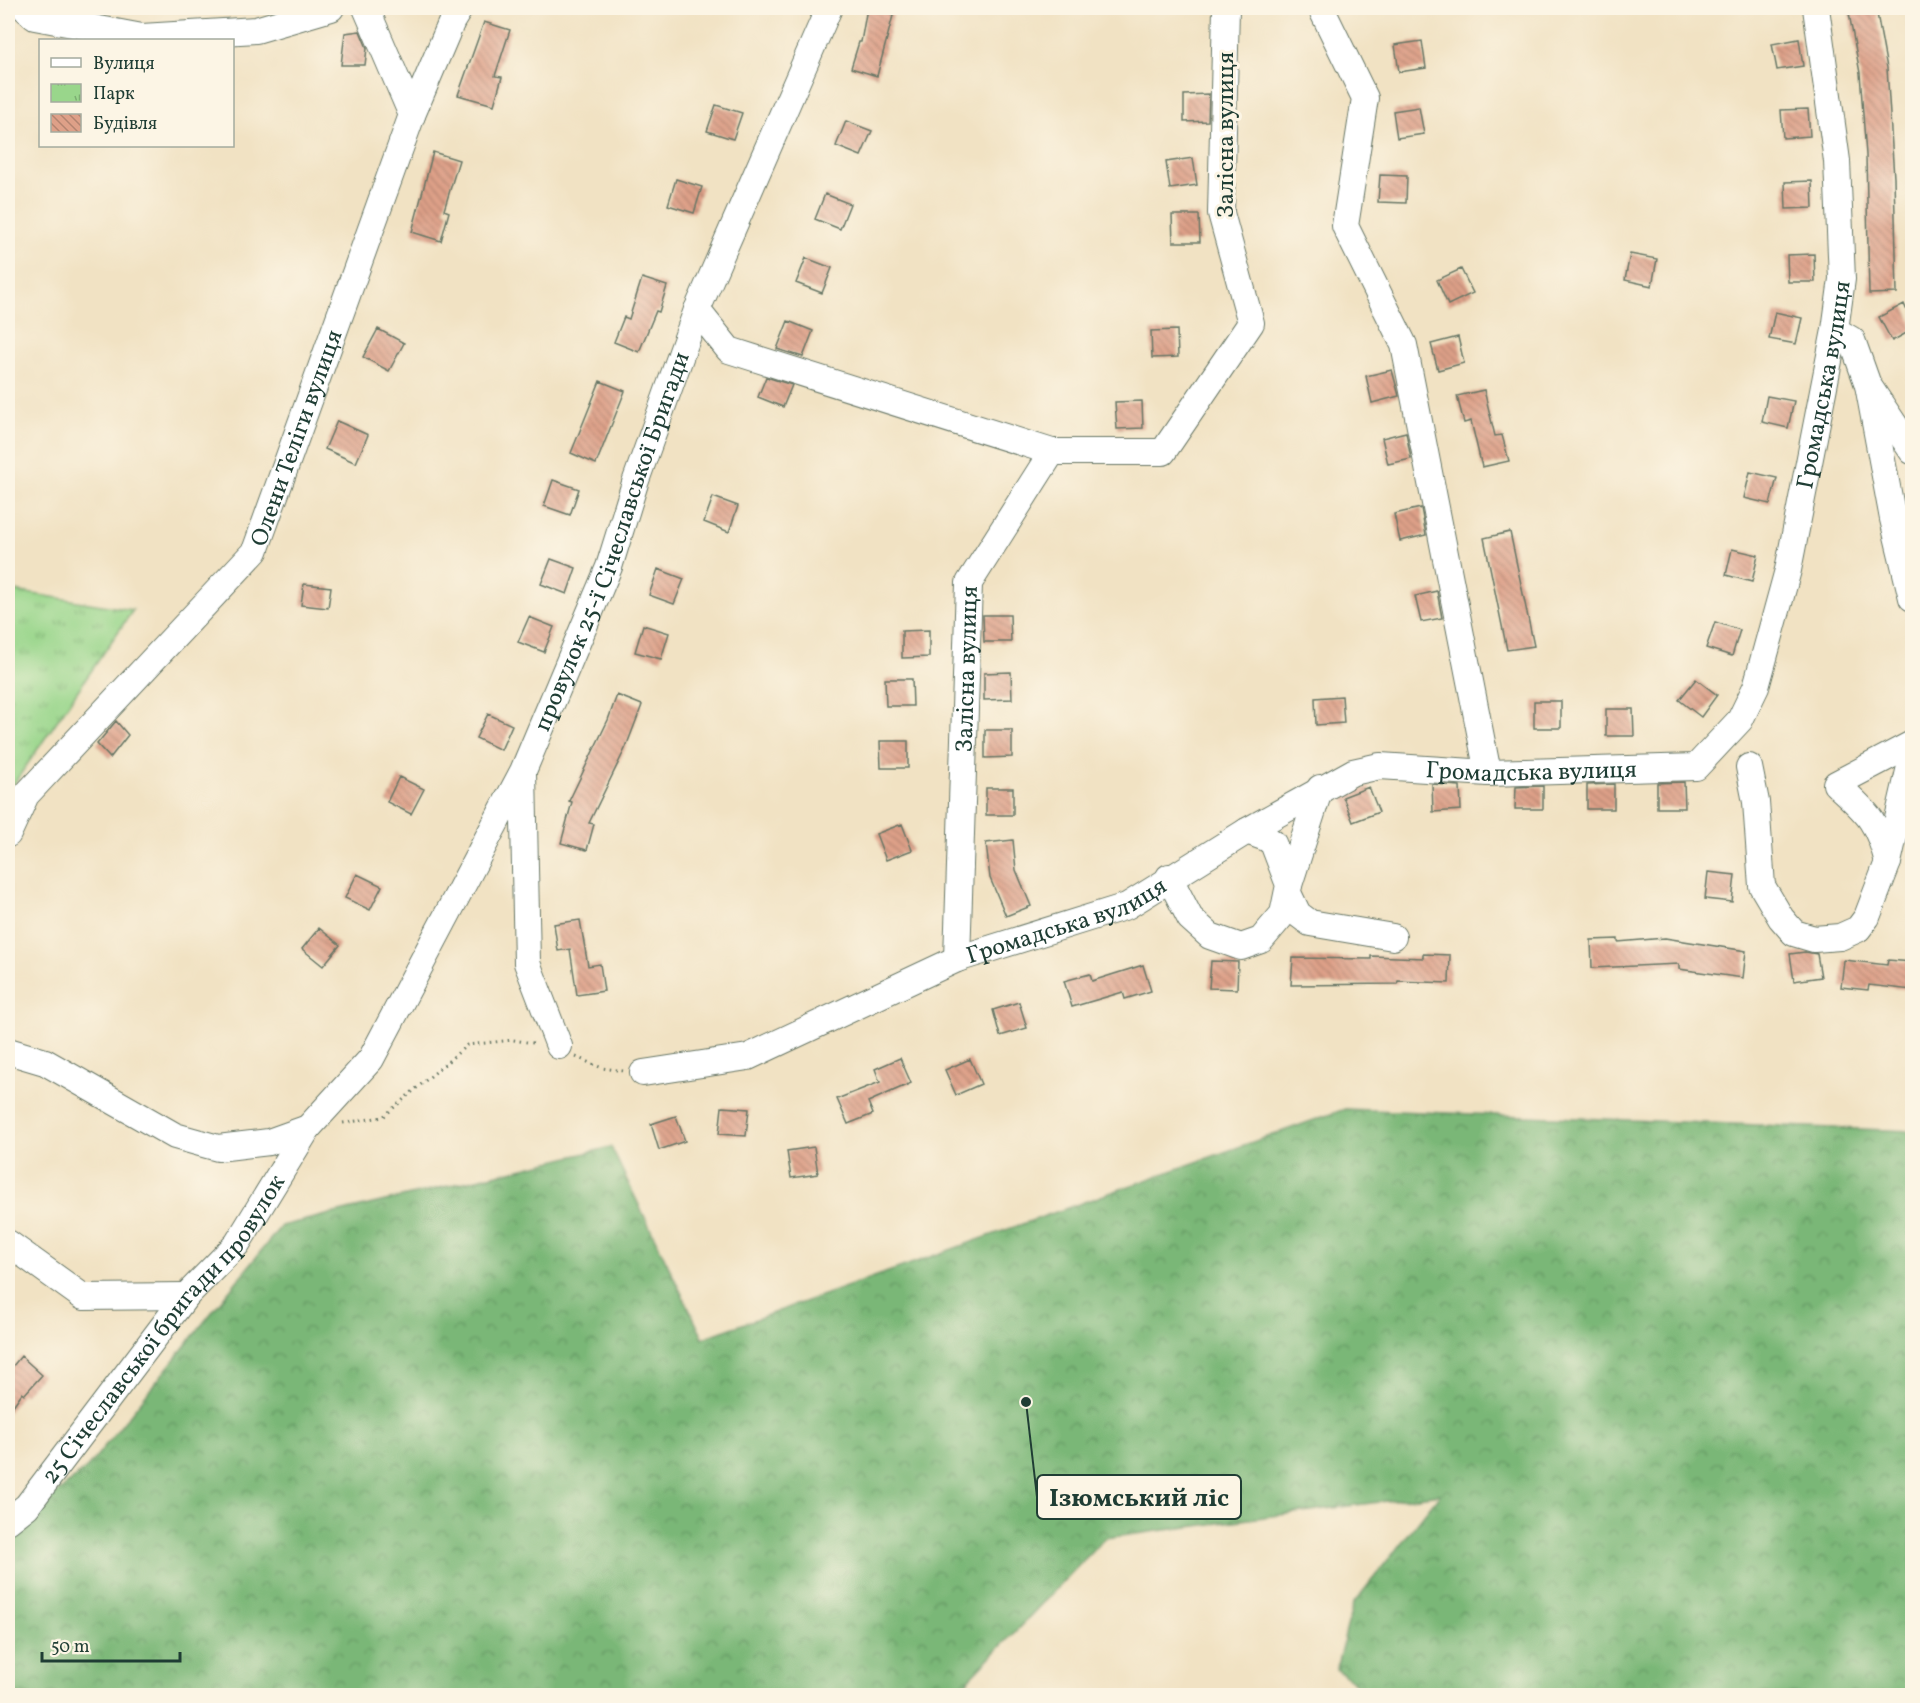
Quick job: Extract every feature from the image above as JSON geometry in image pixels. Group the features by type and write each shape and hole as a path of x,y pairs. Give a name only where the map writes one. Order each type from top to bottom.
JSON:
{"street":[{"path":"8,13 30,12 142,37 256,30 331,8"},
{"path":"366,8 412,115"},
{"name":"Олени Теліги вулиця","path":"8,834 26,795 255,551 412,115 452,21 460,8"},
{"name":"провулок 25-ї Січеславської Бригади","path":"308,1128 371,1059 523,771 609,567 635,483 697,310 829,8"},
{"name":"Залісна вулиця","path":"957,959 969,583 1052,452 1163,452 1251,323 1221,213 1226,8"},
{"path":"1321,8 1365,98 1345,226 1404,345 1488,773"},
{"name":"Громадська вулиця","path":"644,1073 748,1057 957,959 1127,906 1193,863 1320,788 1353,772 1380,766 1488,773 1696,767 1740,720 1756,687 1788,570 1835,330 1842,279 1837,161 1816,8"},
{"name":"провулок 25-ї Січеславської Бригади","path":"697,310 729,350 1052,452"},
{"path":"1835,330 1852,340 1868,386 1912,451"},
{"name":"Громадська вулиця","path":"1868,386 1898,541 1912,598"},
{"path":"1888,862 1881,834 1869,815 1836,784 1912,750"},
{"path":"1749,767 1756,802 1762,886 1780,918 1794,933 1814,939 1840,937 1858,929 1867,917 1888,862 1912,750"},
{"name":"провулок 25-ї Січеславської Бригади","path":"523,771 527,963 559,1046"},
{"path":"1162,882 1182,902 1200,929 1219,940 1241,947 1261,940 1283,914 1320,788"},
{"path":"1247,831 1273,843 1298,914 1310,923 1393,937"},
{"path":"1182,902 1184,887 1193,863"},
{"path":"8,1051 45,1062 175,1137 218,1148 270,1142 308,1128"},
{"name":"25 Січеславської бригади провулок","path":"8,1521 27,1506 186,1296 237,1244 308,1128"},
{"path":"8,1243 83,1297 186,1296"}],"path":[{"path":"340,1123 383,1117 467,1045 513,1040 559,1046 602,1068 644,1073"}],"green space":[{"path":"8,590 133,610 11,788 8,786"},
{"path":"1345,1109 1912,1131 1912,1695 1371,1695 1336,1669 1353,1604 1440,1494 1105,1538 959,1690 959,1695 8,1696 8,1533 88,1467 281,1226 611,1147 703,1338"}],"building":[{"path":"867,8 895,8 877,76 851,68 859,42 861,42"},
{"path":"1848,8 1876,8 1887,68 1894,178 1897,293 1869,294 1866,155 1860,73"},
{"path":"484,22 510,30 495,76 502,77 494,105 458,95"},
{"path":"360,31 367,48 365,65 341,65 345,33"},
{"path":"1799,39 1803,66 1777,70 1772,44"},
{"path":"1422,41 1426,68 1399,72 1395,45"},
{"path":"1209,94 1208,121 1184,122 1184,95"},
{"path":"716,105 742,113 733,139 707,131"},
{"path":"1419,107 1424,134 1397,138 1393,111"},
{"path":"1808,109 1810,136 1783,138 1781,110"},
{"path":"846,121 872,131 861,156 836,146"},
{"path":"433,152 459,160 444,210 449,212 441,241 412,232"},
{"path":"1193,158 1197,185 1170,189 1166,162"},
{"path":"1380,175 1407,176 1406,203 1378,202"},
{"path":"676,179 702,187 694,213 668,205"},
{"path":"1812,181 1813,208 1786,209 1785,182"},
{"path":"825,194 850,204 840,229 815,219"},
{"path":"1172,215 1199,215 1200,242 1173,242"},
{"path":"1630,254 1657,259 1652,286 1625,280"},
{"path":"1814,254 1815,282 1788,282 1787,255"},
{"path":"806,258 832,268 822,293 796,283"},
{"path":"1461,269 1473,293 1448,305 1437,280"},
{"path":"642,278 667,286 659,312 656,311 639,352 614,342 624,317 629,319"},
{"path":"1904,304 1912,322 1912,330 1892,341 1879,317"},
{"path":"1775,312 1802,318 1796,344 1769,339"},
{"path":"788,321 813,331 803,357 777,349"},
{"path":"378,329 404,343 389,371 363,357"},
{"path":"1177,330 1178,357 1152,358 1151,331"},
{"path":"1458,337 1464,363 1438,370 1431,344"},
{"path":"1392,370 1399,396 1372,403 1366,376"},
{"path":"766,377 792,385 783,407 758,397"},
{"path":"600,381 625,391 596,464 571,453"},
{"path":"1484,390 1495,436 1502,435 1509,461 1482,467 1471,421 1464,423 1457,396"},
{"path":"1767,396 1794,401 1788,428 1762,422"},
{"path":"1142,401 1143,428 1117,429 1115,402"},
{"path":"337,421 368,435 356,463 325,449"},
{"path":"1406,432 1411,459 1388,464 1382,438"},
{"path":"1750,472 1777,478 1770,504 1744,498"},
{"path":"553,480 579,489 570,515 544,506"},
{"path":"713,497 738,506 729,532 704,522"},
{"path":"1421,508 1426,535 1400,541 1394,514"},
{"path":"1510,532 1534,646 1507,650 1484,538"},
{"path":"1732,549 1758,555 1752,582 1726,575"},
{"path":"551,559 576,568 567,594 541,584"},
{"path":"658,569 684,579 674,604 649,595"},
{"path":"304,584 331,587 328,608 301,605"},
{"path":"1437,591 1442,618 1421,622 1415,596"},
{"path":"983,615 1010,615 1011,642 984,642"},
{"path":"529,617 554,627 544,652 518,642"},
{"path":"1715,622 1740,630 1732,656 1706,648"},
{"path":"643,625 669,633 661,659 635,652"},
{"path":"929,630 929,657 902,658 902,631"},
{"path":"1011,672 1012,699 984,700 984,673"},
{"path":"885,679 912,679 913,706 886,706"},
{"path":"1696,679 1717,695 1701,717 1679,700"},
{"path":"617,695 642,705 626,747 589,823 594,824 587,850 561,843 572,802 569,801 608,720"},
{"path":"1342,696 1344,723 1316,725 1315,698"},
{"path":"1534,701 1561,701 1561,728 1534,728"},
{"path":"1606,709 1633,709 1634,736 1606,736"},
{"path":"488,714 512,725 501,750 476,738"},
{"path":"116,721 128,735 110,758 97,744"},
{"path":"985,730 1012,730 1012,757 985,758"},
{"path":"880,741 908,741 908,768 881,768"},
{"path":"399,777 424,789 411,814 387,802"},
{"path":"1684,782 1685,808 1657,808 1657,783"},
{"path":"1432,784 1460,786 1461,810 1433,812"},
{"path":"1614,784 1614,809 1587,809 1587,785"},
{"path":"1543,786 1543,809 1515,809 1516,787"},
{"path":"1369,787 1379,812 1353,822 1343,797"},
{"path":"986,788 1013,788 1013,815 986,815"},
{"path":"902,824 912,850 886,860 876,834"},
{"path":"1013,840 1016,870 1031,906 1006,916 990,878 986,843"},
{"path":"1708,872 1735,875 1732,902 1705,899"},
{"path":"357,874 382,886 370,910 345,898"},
{"path":"580,920 588,966 600,964 604,991 577,995 570,949 558,951 554,924"},
{"path":"319,928 340,945 323,966 302,949"},
{"path":"1665,938 1746,951 1743,978 1679,969 1679,964 1592,968 1591,940 1618,939 1618,942"},
{"path":"1805,952 1817,954 1821,977 1794,981 1790,954"},
{"path":"1423,954 1450,955 1449,983 1398,981 1397,984 1291,985 1293,958 1371,959 1371,956 1423,958"},
{"path":"1844,960 1887,965 1888,960 1912,962 1912,990 1869,985 1868,990 1841,987"},
{"path":"1211,961 1238,962 1237,989 1209,988"},
{"path":"1143,965 1151,991 1125,999 1123,992 1072,1007 1064,981 1090,974 1092,981"},
{"path":"1019,1002 1027,1028 1000,1036 993,1010"},
{"path":"900,1058 911,1083 868,1102 873,1114 848,1124 837,1099 880,1082 875,1069"},
{"path":"970,1059 981,1084 956,1095 945,1070"},
{"path":"722,1107 749,1109 746,1136 719,1134"},
{"path":"676,1116 685,1141 659,1150 651,1124"},
{"path":"814,1147 818,1174 791,1178 787,1151"},
{"path":"21,1356 42,1375 24,1395 22,1393 8,1413 8,1372"}],"place":[{"name":"Ізюмський ліс","path":"1026,1402"}]}
